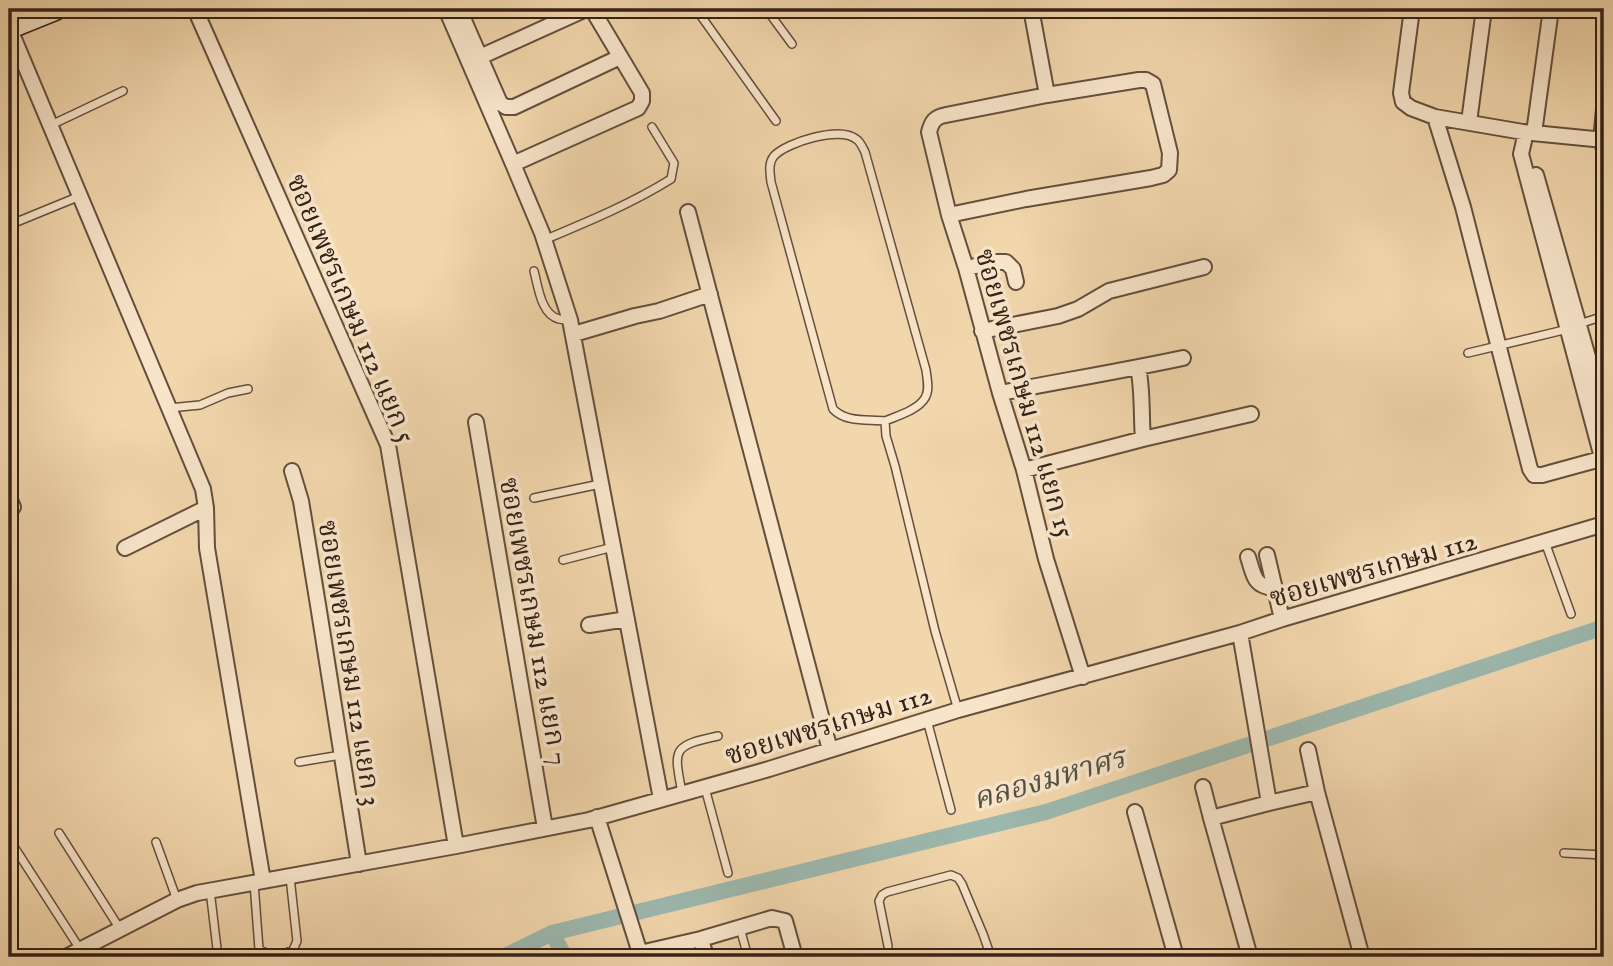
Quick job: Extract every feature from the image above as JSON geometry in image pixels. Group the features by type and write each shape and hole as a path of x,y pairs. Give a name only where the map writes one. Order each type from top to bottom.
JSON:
{"street":[{"path":"56,9 9,28 203,489 207,548 259,882"},
{"name":"ซอยเพชรเกษม 112 แยก 5","path":"195,9 388,445 456,846"},
{"path":"446,9 544,240 572,327 661,799"},
{"path":"459,9 500,103 506,107 514,107 620,57"},
{"path":"480,57 586,9"},
{"path":"513,164 638,108 642,101 642,93 592,9"},
{"path":"1412,9 1401,93 1403,102 1411,107 1435,117 1527,136 1603,143 1604,109"},
{"path":"1469,122 1484,9"},
{"path":"1435,117 1463,207 1530,469 1534,475 1542,475 1604,461 1527,136 1551,9"},
{"path":"948,215 1119,184 1163,175 1169,170 1170,153 1153,84 1139,80 1047,95 1031,14"},
{"name":"ซอยเพชรเกษม 112 แยก 15","path":"1047,95 937,117 929,132 948,215 966,268 1024,470 1046,559 1083,677"},
{"path":"688,212 830,750"},
{"path":"966,268 1006,262 1013,269 1016,282"},
{"path":"982,331 1058,316 1078,309 1109,291 1204,267"},
{"path":"572,327 659,311 710,294"},
{"path":"1573,326 1604,413"},
{"path":"1000,393 1183,358"},
{"path":"1138,367 1142,387 1143,439"},
{"path":"1024,470 1251,414"},
{"name":"ซอยเพชรเกษม 112 แยก 7","path":"476,422 545,828"},
{"name":"ซอยเพชรเกษม 112 แยก 3","path":"292,471 301,501 359,864"},
{"path":"125,548 206,508"},
{"name":"ซอยเพชรเกษม 112","path":"66,957 177,900 209,889 290,877 597,817 958,710 1240,634 1282,619 1604,524"},
{"path":"1267,555 1282,619"},
{"path":"1248,557 1257,582 1264,587 1274,588"},
{"path":"589,625 627,619"},
{"path":"1240,634 1269,803"},
{"path":"1308,750 1362,957"},
{"path":"1203,788 1250,957"},
{"path":"1211,818 1317,792"},
{"path":"1135,812 1176,957"},
{"path":"597,817 616,882 644,952 772,918 785,921 795,957"},
{"path":"701,939 706,957"}],"lane":[{"path":"696,9 776,121"},
{"path":"764,9 768,10 792,44"},
{"path":"50,125 122,91"},
{"path":"544,240 603,215 671,179 674,163 653,127"},
{"path":"834,134 857,139 865,152 874,180 926,370 928,386 926,398 918,405 885,421 846,418 839,416 833,409 769,167 773,157 781,150 806,140 834,134"},
{"path":"14,223 80,196"},
{"path":"534,271 549,314 572,327"},
{"path":"1468,353 1604,316"},
{"path":"169,408 200,405 228,393 248,389"},
{"path":"885,421 886,436 935,631 958,710"},
{"path":"534,498 600,484"},
{"path":"1545,542 1571,614"},
{"path":"563,560 613,547"},
{"path":"927,719 951,810"},
{"path":"682,793 677,757 680,750 691,742 718,736"},
{"path":"299,762 341,755"},
{"path":"705,787 728,873"},
{"path":"59,833 120,929"},
{"path":"9,839 80,950"},
{"path":"156,842 177,900"},
{"path":"1564,853 1604,855"},
{"path":"888,946 879,901 882,895 951,875 958,878 962,884 991,957"},
{"path":"259,882 259,949 266,955 285,954 293,950 297,941 290,877"},
{"path":"209,889 218,957"},
{"path":"740,928 748,957"}],"waterway":[{"name":"คลองมหาศร","path":"503,957 552,933 1046,812 1604,627"},
{"path":"552,933 565,957"}]}
